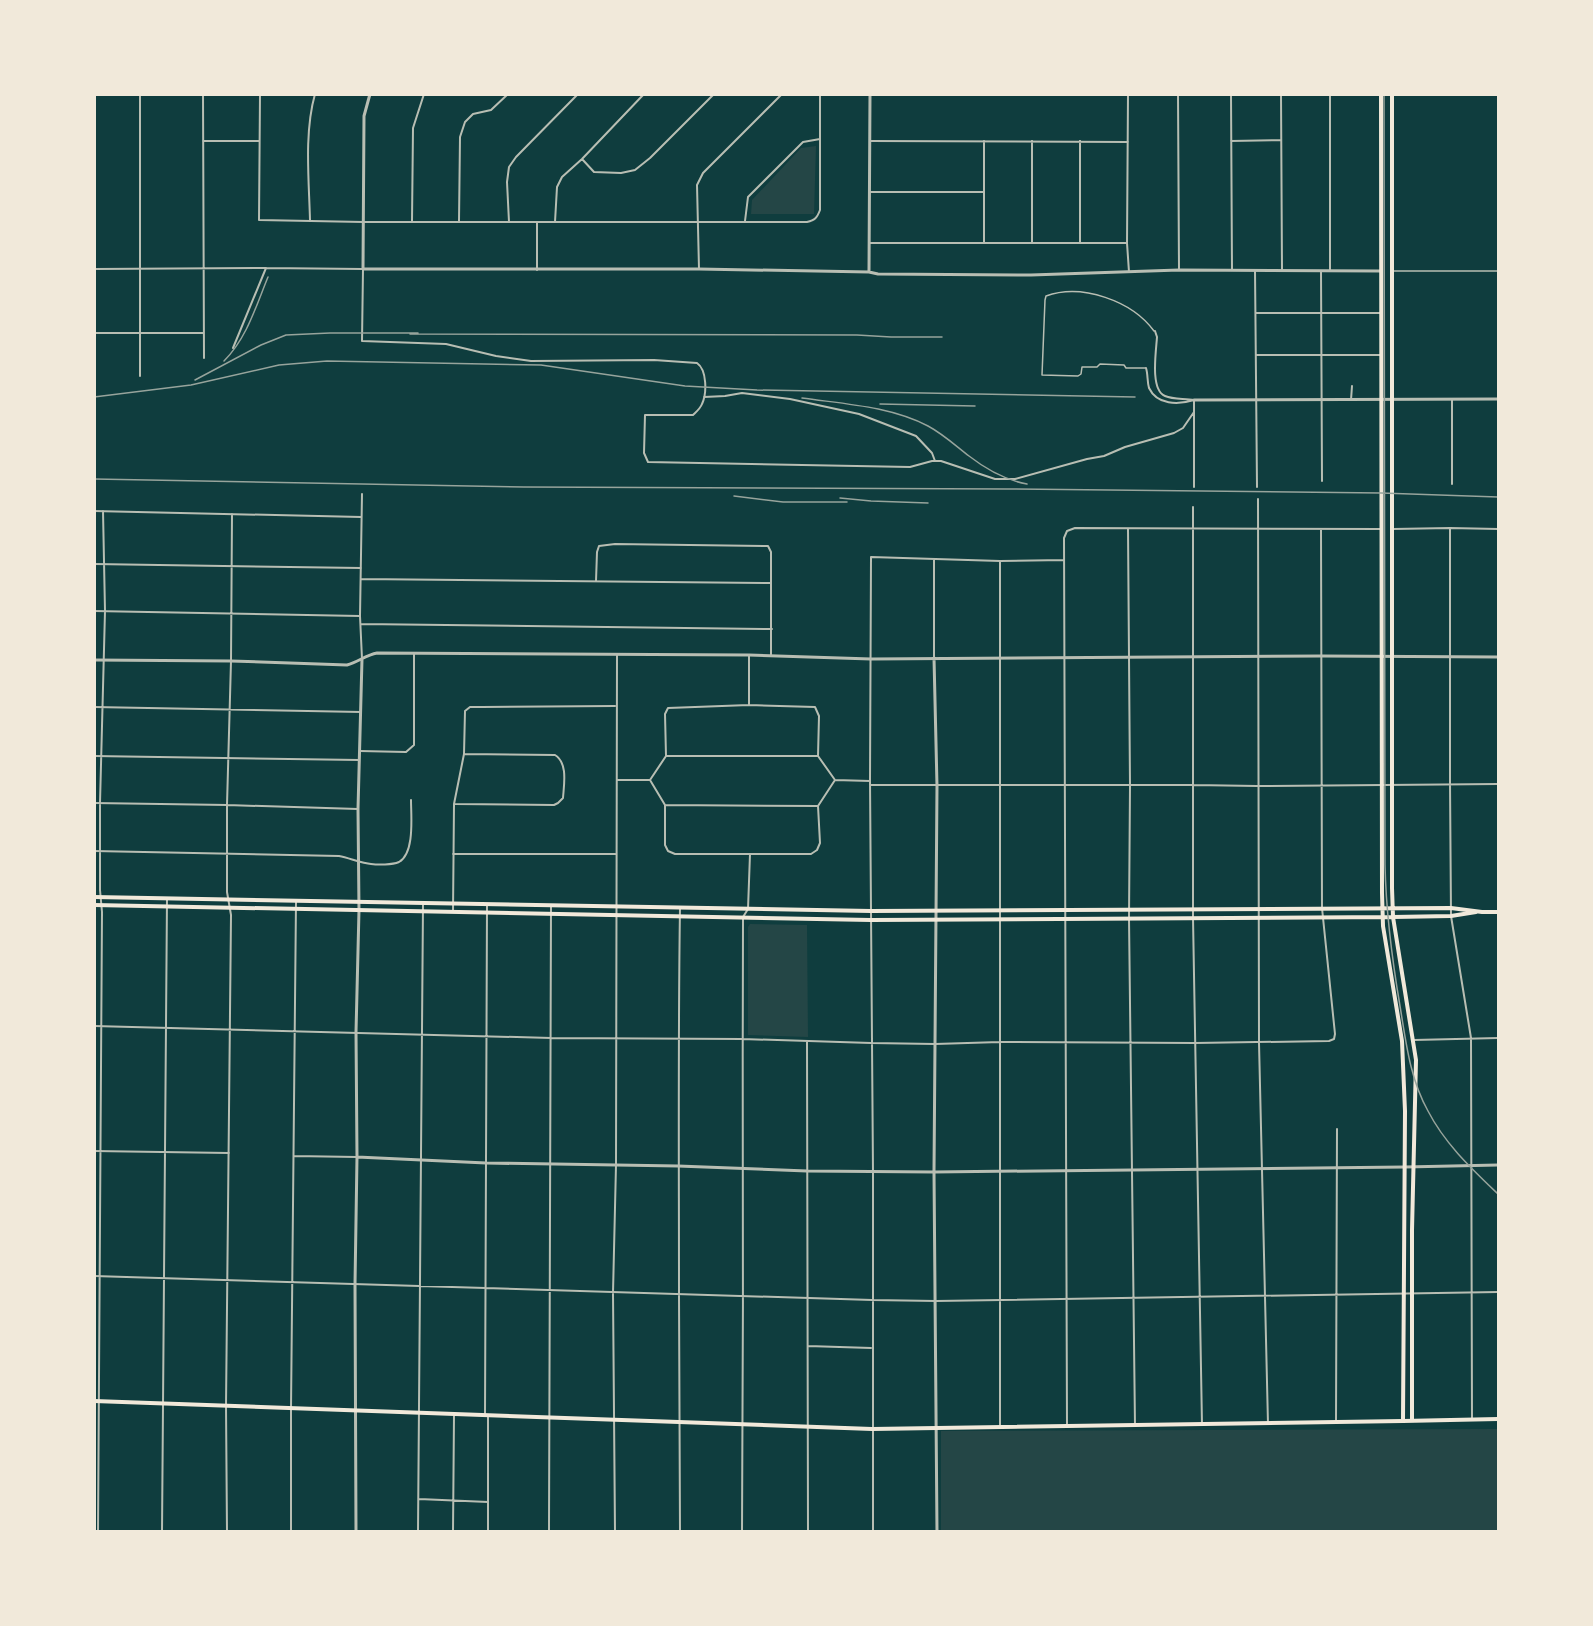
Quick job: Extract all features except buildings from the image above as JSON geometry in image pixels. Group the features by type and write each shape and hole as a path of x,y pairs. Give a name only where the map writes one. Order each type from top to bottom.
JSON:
{"main road":[{"path":"1381,94 1382,908 1402,1041 1406,1138 1403,1421"},
{"path":"1392,94 1393,917 1416,1060 1413,1167 1412,1421"},
{"path":"1381,579 1392,579"},
{"path":"94,897 871,911 1451,908 1498,912"},
{"path":"94,905 871,920 1393,917 1451,916 1482,912"},
{"path":"96,1401 872,1429 1498,1419"}],"street":[{"path":"140,94 140,376"},
{"path":"203,94 204,358"},
{"path":"260,94 259,220 363,222 807,222 814,220 820,210 820,94"},
{"path":"310,221 309,134 315,94"},
{"path":"370,94 364,116 362,341 446,344 496,356 531,360 654,360 693,362 700,365 704,371 704,397 701,406 693,415 645,415 644,453 648,462 910,467 934,461 997,479 1015,479 1104,456 1125,447 1176,432 1185,426 1194,412"},
{"path":"412,221 413,128 424,94"},
{"path":"459,221 460,137 465,122 473,114 491,110 508,94"},
{"path":"509,222 507,182 509,167 516,156 578,94"},
{"path":"555,222 557,187 562,177 644,94"},
{"path":"582,159 594,172 621,173 636,170 714,94"},
{"path":"699,269 697,185 704,173 782,95 786,94"},
{"path":"869,272 870,94"},
{"path":"1128,94 1127,243 1129,273"},
{"path":"1178,94 1179,270"},
{"path":"1231,94 1232,270"},
{"path":"1281,94 1281,270"},
{"path":"1330,94 1330,271"},
{"path":"745,222 748,197 803,142 820,140"},
{"path":"1231,141 1281,140"},
{"path":"203,141 259,141"},
{"path":"870,141 1128,142"},
{"path":"984,141 984,243"},
{"path":"1032,141 1032,242"},
{"path":"1080,141 1080,243"},
{"path":"870,192 984,192"},
{"path":"537,222 537,270"},
{"path":"870,243 1127,243"},
{"path":"232,348 266,268"},
{"path":"94,269 699,269 1031,275 1179,270 1381,271"},
{"path":"1255,270 1257,487"},
{"path":"1321,271 1322,482"},
{"path":"1256,313 1381,313"},
{"path":"1155,332 1157,338 1155,382 1158,390 1166,396 1194,400 1498,399"},
{"path":"94,333 203,333"},
{"path":"1256,356 1381,355"},
{"path":"1146,368 1149,386 1158,398 1170,403 1185,403 1194,400"},
{"path":"1351,400 1352,386"},
{"path":"704,397 742,393 790,399 859,414 916,436 933,455 934,461"},
{"path":"1194,400 1194,487"},
{"path":"1452,400 1452,484"},
{"path":"356,1532 356,1032 362,659 360,616 362,494"},
{"path":"1258,499 1259,1043 1268,1424"},
{"path":"1193,507 1193,918 1202,1425"},
{"path":"94,511 361,517"},
{"path":"98,1532 96,1401 101,1151 100,756 105,612 103,511"},
{"path":"227,1532 230,908 227,805 232,514"},
{"path":"1067,1427 1064,560 1067,531 1075,528 1258,530 1381,528"},
{"path":"1128,528 1129,918 1135,1426"},
{"path":"1450,528 1451,916 1471,1038 1472,1420"},
{"path":"94,1026 551,1038 935,1044 1259,1043 1334,1039 1322,908 1322,529"},
{"path":"1392,529 1498,529"},
{"path":"596,581 599,546 615,544 768,546 771,552 771,656"},
{"path":"873,1532 870,781 872,557 934,560 1064,560"},
{"path":"934,560 937,786 934,1172 937,1532"},
{"path":"1000,561 1000,1428"},
{"path":"94,564 361,568"},
{"path":"362,579 771,583"},
{"path":"94,611 360,616"},
{"path":"361,624 772,629"},
{"path":"94,660 347,665 356,663 369,654 377,653 871,658 1498,657"},
{"path":"360,751 406,752 414,745 414,654"},
{"path":"615,1532 617,654"},
{"path":"750,656 750,705"},
{"path":"650,780 666,756 665,714 668,708 750,705 815,707 819,717 818,756 835,780"},
{"path":"453,912 454,804 464,754 465,711 470,707 616,706"},
{"path":"94,707 361,711"},
{"path":"454,804 554,805 563,798 563,765 561,759 555,755 464,754"},
{"path":"94,756 360,760"},
{"path":"666,756 818,756"},
{"path":"616,780 650,780"},
{"path":"650,780 666,805 665,846 668,851 675,854 812,854 820,843 818,806 835,780"},
{"path":"835,780 870,781"},
{"path":"871,785 1257,786 1498,783"},
{"path":"94,851 339,856 370,864 394,863 400,861 406,854 410,844 411,800"},
{"path":"94,803 358,809"},
{"path":"666,805 818,806"},
{"path":"453,854 615,854"},
{"path":"742,1532 743,918 748,909 750,854"},
{"path":"162,1532 167,898"},
{"path":"291,1532 296,900"},
{"path":"418,1532 423,903"},
{"path":"487,904 485,1289 488,1532"},
{"path":"549,1532 551,905"},
{"path":"680,908 678,1166 680,1532"},
{"path":"1413,1040 1498,1038"},
{"path":"807,1042 808,1532"},
{"path":"1336,1422 1337,1129"},
{"path":"94,1151 229,1153"},
{"path":"293,1156 873,1172 1498,1165"},
{"path":"94,1276 807,1299 936,1301 1498,1292"},
{"path":"808,1346 872,1348"},
{"path":"453,1532 454,1415"},
{"path":"418,1499 488,1502"}],"lane":[{"path":"1392,271 1498,271"},
{"path":"1146,368 1100,364 1097,367 1082,368 1078,376 1042,375 1046,296 1064,293 1106,298 1141,317 1155,332"}],"shaded area":[{"path":"816,146 814,214 751,214 752,200 801,148"},
{"path":"750,924 807,925 808,1037 748,1035 748,927"},
{"path":"1498,1429 1498,1531 941,1531 941,1431"}],"railway":[{"path":"1384,94 1385,865 1390,936 1407,1047 1422,1099 1435,1123 1451,1145 1498,1194"},
{"path":"224,361 245,332 268,277"},
{"path":"195,380 261,345 286,335 418,333"},
{"path":"410,334 942,337"},
{"path":"94,397 191,385 279,365 327,361 541,365 685,386 757,390 1135,397"},
{"path":"802,398 882,410 913,419 939,433 989,470 1027,484"},
{"path":"880,404 975,406"},
{"path":"94,479 524,487 1381,493 1498,497"},
{"path":"734,496 783,502 847,502"},
{"path":"840,498 928,503"}]}
